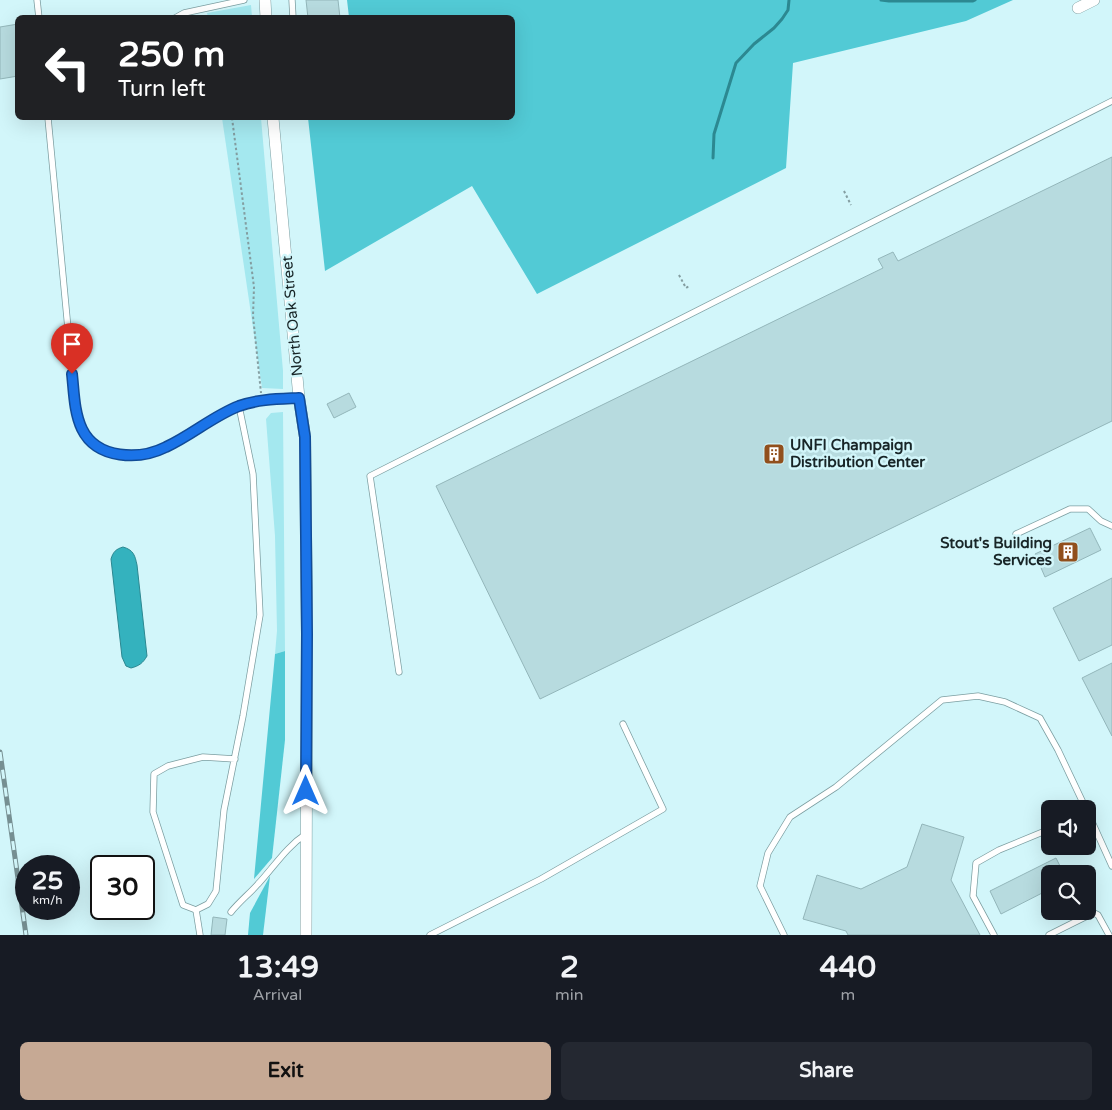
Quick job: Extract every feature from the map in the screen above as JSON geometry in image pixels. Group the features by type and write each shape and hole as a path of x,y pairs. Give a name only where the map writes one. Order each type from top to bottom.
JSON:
{"street":[{"path":"263,0 266,15"},
{"path":"1078,8 1094,0"},
{"name":"North Oak Street","path":"273,120 299,398 305,437 306,773 308,832 306,935"}],"lane":[{"path":"37,0 39,15"},
{"path":"180,15 244,0"},
{"path":"292,0 293,15"},
{"path":"399,672 370,476 1112,101"},
{"path":"48,120 76,413 83,431 89,439 101,449 117,455 148,454 164,449 215,417 238,406 262,400 299,398"},
{"path":"235,758 203,757 168,766 154,774 153,812 183,905 196,910 208,904 216,891 224,810 235,758 243,716 260,615 253,474 238,406"},
{"path":"1016,534 1070,508 1088,509 1101,521 1112,526"},
{"path":"784,935 760,886 768,853 790,817 836,787 942,700 978,696 1005,702 1040,718 1058,750 1082,800"},
{"path":"430,935 541,879 663,809 623,724"},
{"path":"1096,831 1112,866"},
{"path":"231,912 258,885 280,856 296,840 308,832"},
{"path":"994,935 973,896 976,863 999,850 1041,833"},
{"path":"196,910 200,935"},
{"path":"1049,935 1094,913 1098,915 1110,935"}],"path":[{"path":"232,120 254,287 253,316 262,400"},
{"path":"844,191 851,205"},
{"path":"679,275 686,288 689,286"}],"shaded area":[{"path":"347,0 1013,0 966,21 793,63 786,168 537,294 472,186 325,271 308,120 515,120 515,15 349,15"},
{"path":"251,5 252,15 208,15 207,13"},
{"path":"222,120 261,120 283,371 283,389 262,388"},
{"path":"283,412 285,651 275,654 277,631 275,536 266,419 271,413"},
{"path":"123,547 132,552 137,565 147,656 140,664 131,668 126,666 122,657 111,559 115,551"},
{"path":"285,651 285,740 272,858 254,879 275,654"},
{"path":"270,876 263,935 248,935 250,913"}],"building":[{"path":"306,0 338,0 340,15 308,15"},
{"path":"15,24 15,76 0,79 0,27"},
{"name":"UNFI Champaign Distribution Center","path":"1112,157 1112,421 540,699 436,486 883,268 878,259 893,252 898,261"},
{"path":"349,393 356,407 334,418 327,404"},
{"name":"Stout's Building Services","path":"1090,528 1101,550 1045,577 1035,554"},
{"path":"1112,578 1112,645 1079,661 1053,608"},
{"path":"1112,663 1112,736 1082,678"},
{"path":"922,824 964,837 951,880 980,935 848,935 846,931 803,919 817,875 861,889 907,867"},
{"path":"1056,858 1060,865 1042,865"},
{"path":"1041,866 1041,894 1001,914 990,891"},
{"path":"213,917 227,919 225,935 211,935"}],"waterway":[{"path":"713,158 714,134 736,63 782,19 788,10 789,0"},
{"path":"881,0 975,0"}],"railway":[{"path":"0,752 26,935"}],"place":[{"name":"UNFI Champaign Distribution Center","path":"774,454"},
{"name":"Stout's Building Services","path":"1068,552"}],"route":[{"path":"72,374 76,413 83,431 101,449 117,455 148,454 164,449 215,417 238,406 269,399 299,398 305,437 306,791"}]}
